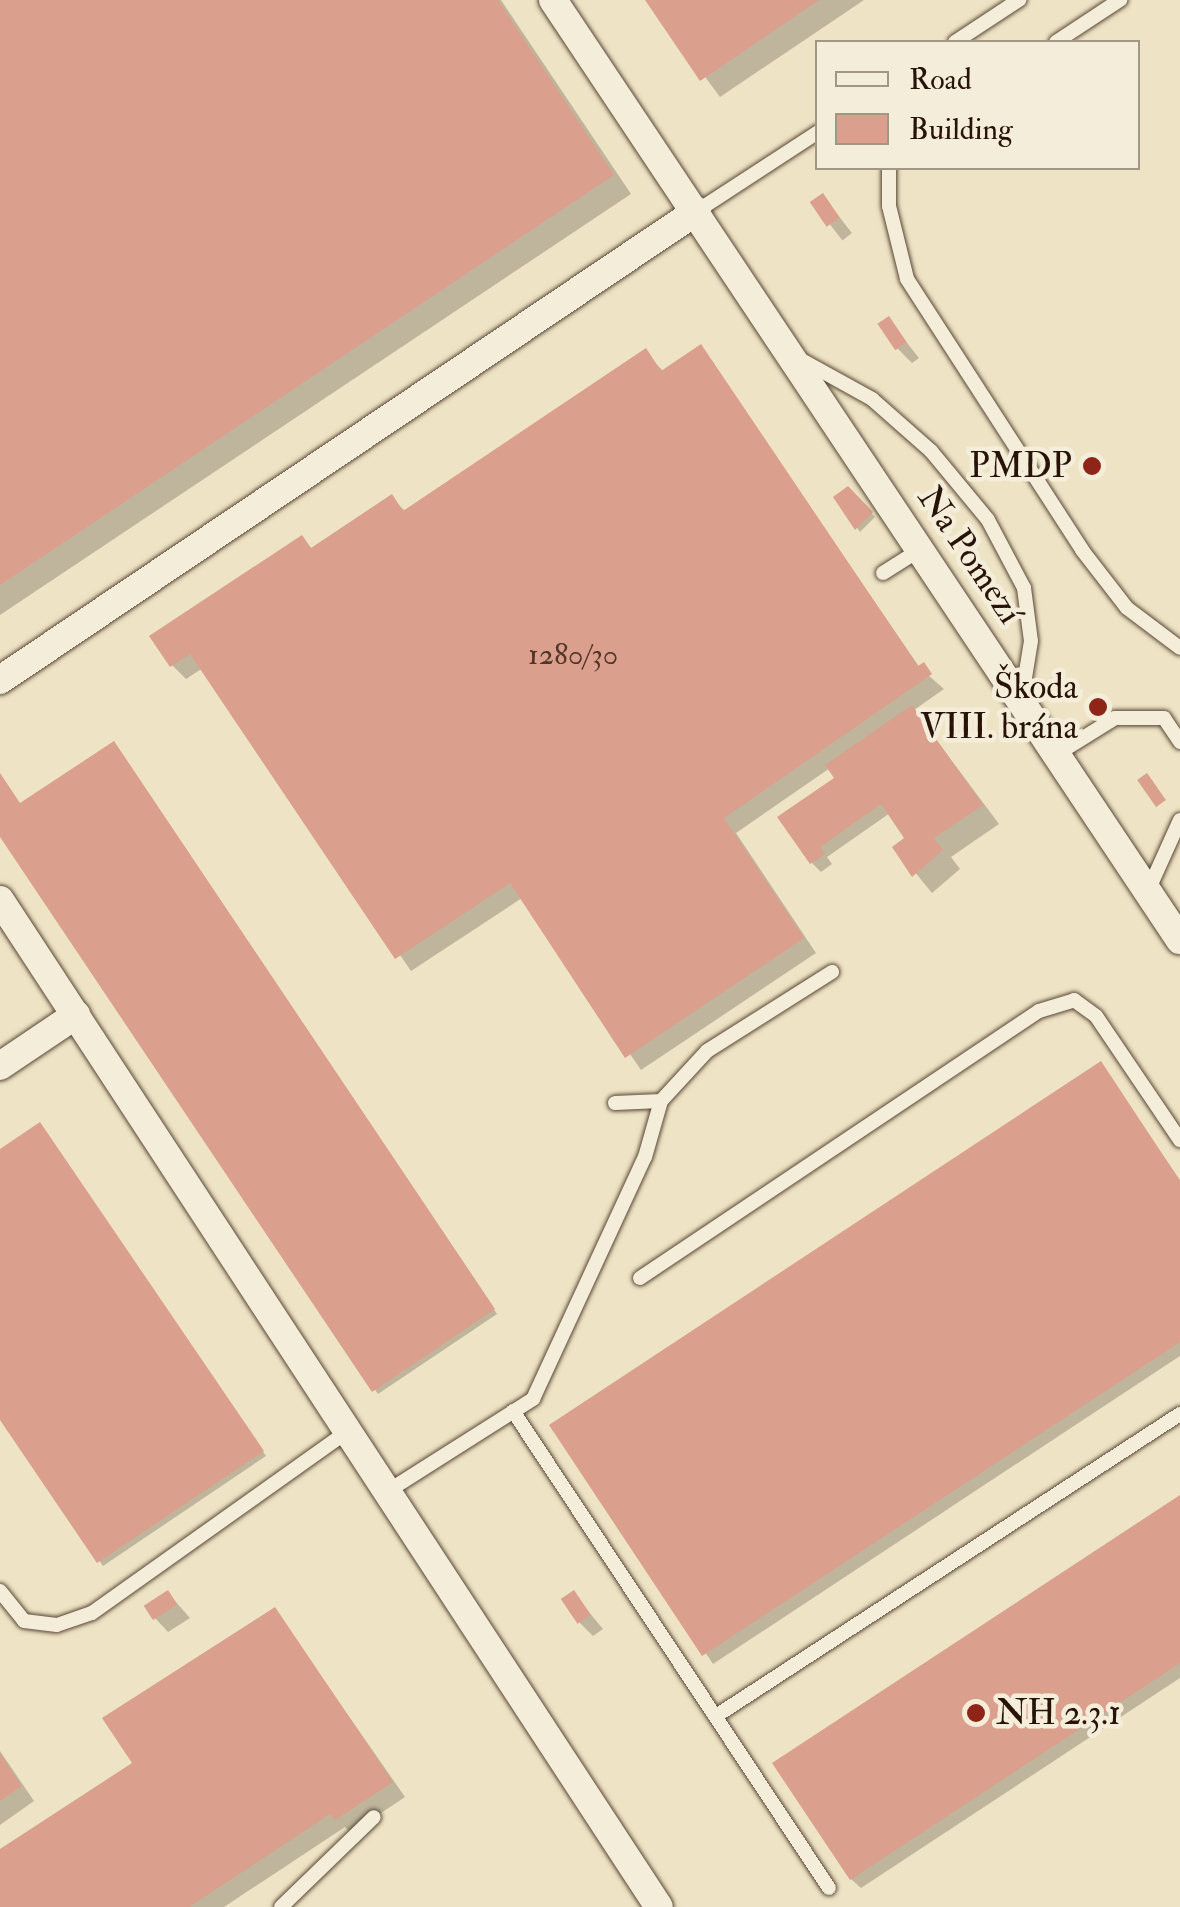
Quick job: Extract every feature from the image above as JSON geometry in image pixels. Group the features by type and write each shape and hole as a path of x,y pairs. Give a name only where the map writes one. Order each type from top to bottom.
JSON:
{"street":[{"name":"Na Pomezí","path":"553,0 1180,940"},
{"path":"0,680 697,212"},
{"path":"0,900 659,1907"},
{"path":"0,1066 76,1016"}],"lane":[{"path":"957,40 1019,0"},
{"path":"1059,40 1120,0"},
{"path":"697,212 815,134"},
{"path":"889,170 889,206 907,278 1082,550 1127,608 1180,648"},
{"path":"793,356 872,400 932,451 988,520 1024,588 1031,641 1020,702"},
{"path":"883,573 921,548"},
{"path":"1054,756 1115,718 1164,718 1180,742"},
{"path":"1146,893 1180,820"},
{"path":"388,1491 533,1399 645,1157 661,1101 707,1051 832,972"},
{"path":"640,1278 1039,1011 1074,1000 1096,1016 1180,1140"},
{"path":"615,1103 661,1101"},
{"path":"513,1411 829,1888"},
{"path":"716,1716 1180,1414"},
{"path":"0,1591 24,1621 56,1625 92,1613 348,1431"},
{"path":"281,1907 374,1817"}],"building":[{"path":"0,0 498,0 614,175 0,585"},
{"path":"645,0 819,0 700,81"},
{"path":"823,193 840,218 827,227 810,202"},
{"path":"889,316 907,343 895,350 877,324"},
{"path":"701,344 918,666 924,662 932,674 724,818 804,938 625,1058 510,883 395,959 190,654 170,667 149,636 302,535 311,548 392,494 403,511 646,348 661,371"},
{"path":"848,486 873,512 855,530 833,497"},
{"path":"912,705 983,805 934,838 943,850 912,877 892,847 904,838 881,804 820,847 825,854 810,864 777,817 834,778 825,765"},
{"path":"114,741 495,1309 372,1392 0,837 0,773 20,803"},
{"path":"1147,773 1166,800 1156,807 1137,780"},
{"path":"1101,1061 1180,1181 1180,1342 702,1656 549,1425"},
{"path":"40,1122 264,1451 97,1563 0,1420 0,1149"},
{"name":"NH 2.3.1","path":"1180,1495 1180,1663 850,1880 772,1763"},
{"path":"168,1590 177,1604 153,1620 144,1606"},
{"path":"574,1590 591,1615 578,1624 561,1599"},
{"path":"275,1607 393,1782 335,1820 330,1814 189,1907 0,1907 0,1849 132,1763 102,1718"},
{"path":"0,1754 22,1786 0,1801"}],"place":[{"name":"PMDP","path":"1092,466"},
{"name":"Škoda VIII. brána","path":"1098,707"},
{"name":"NH 2.3.1","path":"976,1713"}]}
